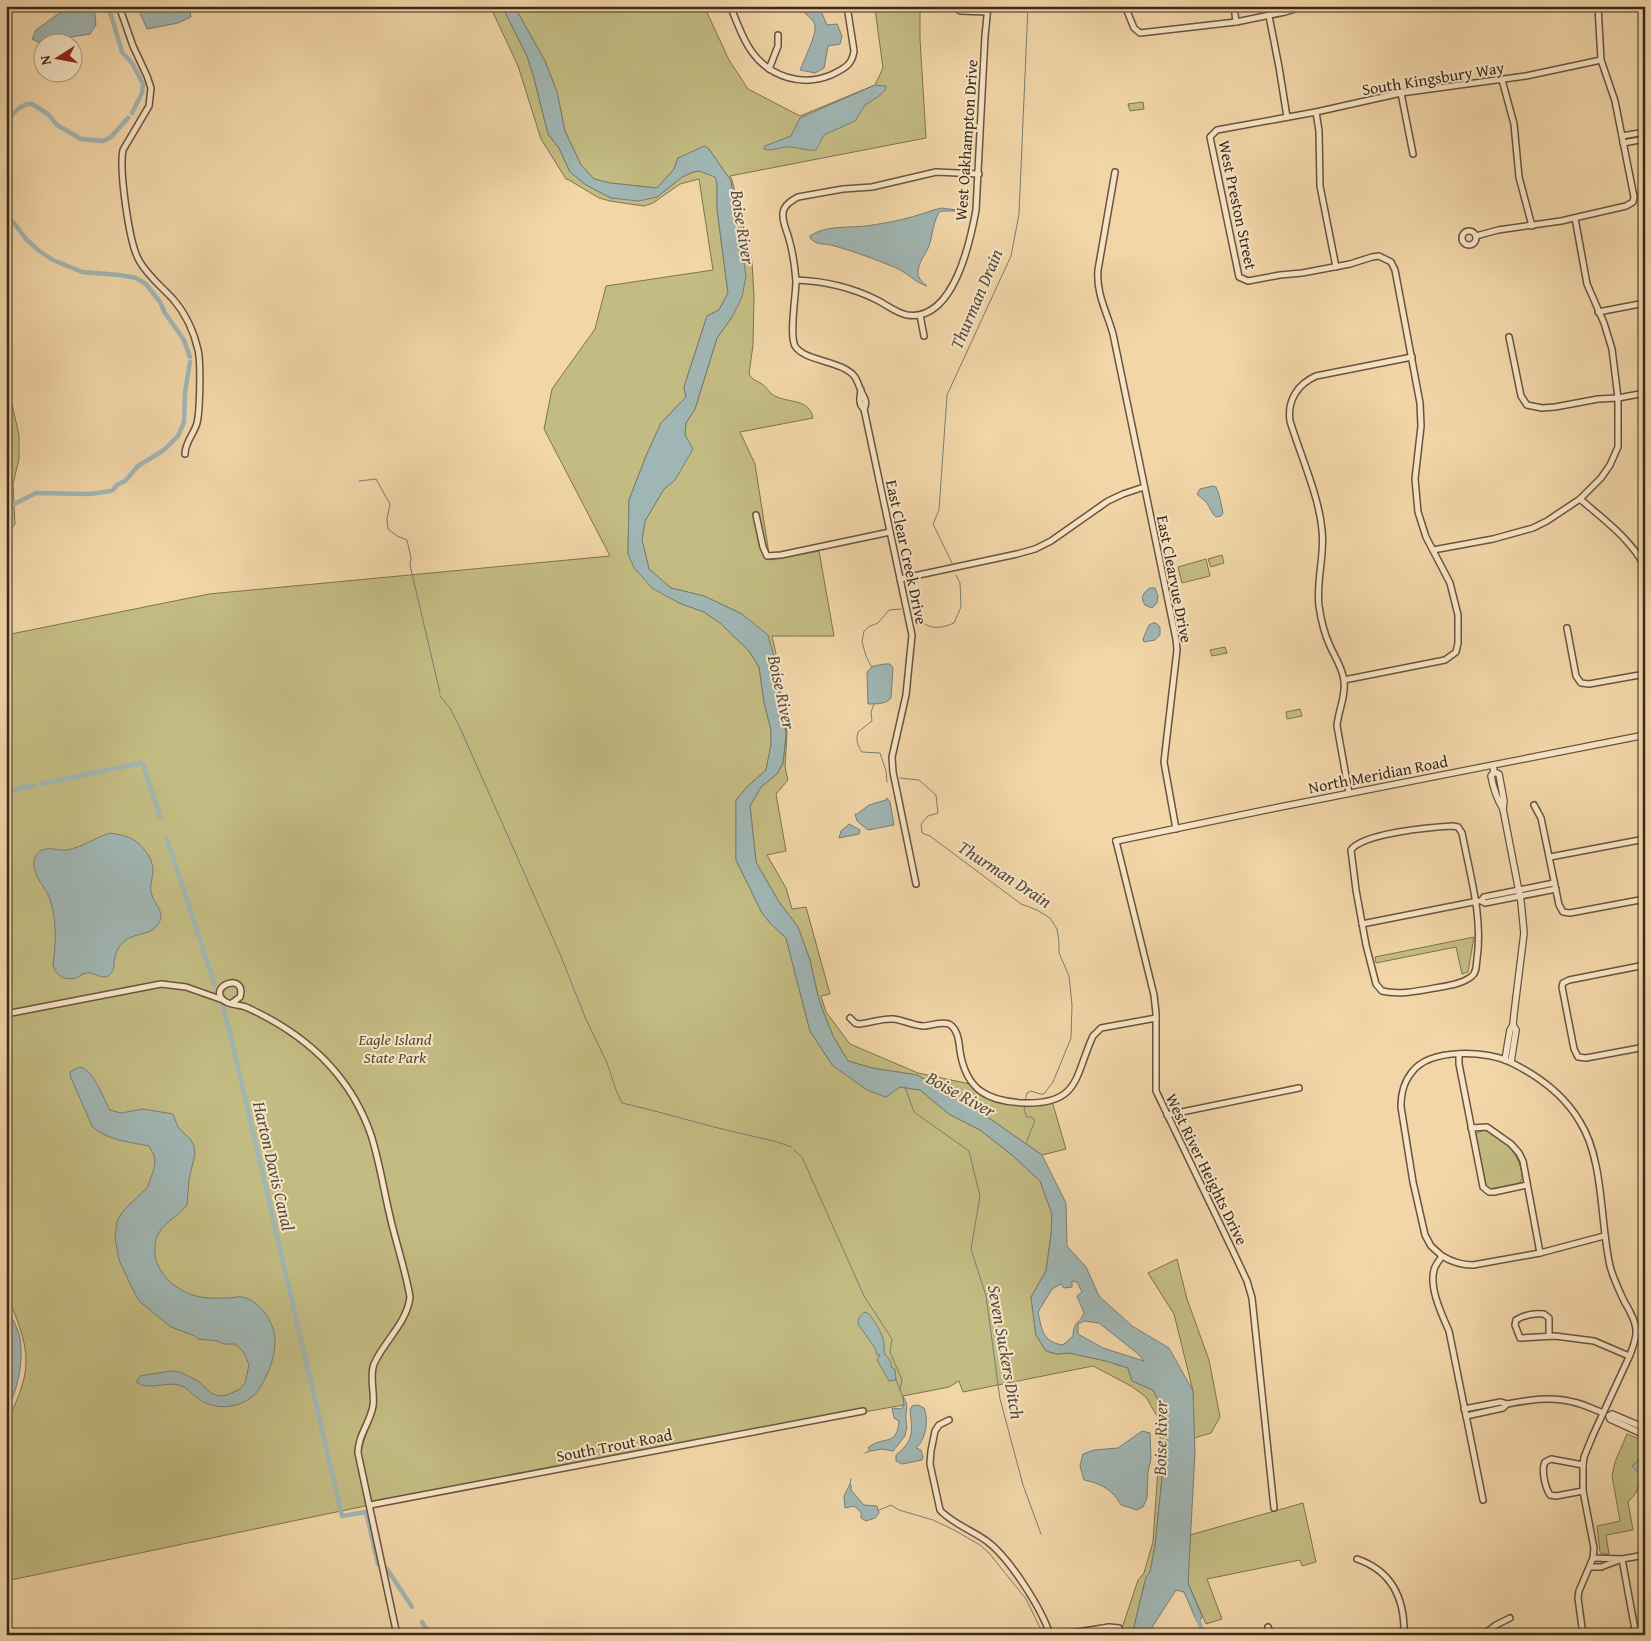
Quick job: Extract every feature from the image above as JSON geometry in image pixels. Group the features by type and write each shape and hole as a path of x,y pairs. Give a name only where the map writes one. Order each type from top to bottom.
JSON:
{"street":[{"path":"119,6 132,46 151,88 149,106 122,156 122,169 133,246 140,263 185,316 199,353 198,416 194,430 185,448 185,454"},
{"path":"730,6 750,50 769,69 788,78 809,80 826,77 844,69 853,59 852,32 847,6"},
{"path":"955,6 960,11 988,9"},
{"path":"1125,6 1134,28 1137,32 1143,33 1236,22 1269,16 1305,6"},
{"path":"1234,6 1236,22"},
{"path":"1476,236 1502,229 1532,226 1575,218 1626,206 1633,202 1634,197 1615,101 1600,60 1598,6"},
{"name":"West Oakhampton Drive","path":"920,315 941,304 947,296 957,275 972,233 979,174 985,36 988,9"},
{"path":"1269,16 1286,117"},
{"path":"769,69 778,46 778,35"},
{"name":"South Kingsbury Way","path":"1212,134 1217,130 1316,112 1401,92 1502,80 1600,60"},
{"path":"1502,80 1514,124 1519,178 1532,226"},
{"path":"1401,92 1413,154"},
{"path":"1316,112 1319,131 1320,186 1336,266 1379,256 1391,262 1396,270 1421,412 1415,479 1416,499 1421,525 1450,583 1458,615 1458,643 1456,652 1445,660 1344,680"},
{"path":"1622,136 1645,132"},
{"name":"West Preston Street","path":"1212,134 1210,141 1237,274 1242,280 1248,281 1336,266"},
{"path":"1623,143 1645,138"},
{"name":"East Clearvue Drive","path":"1115,172 1098,279 1099,294 1112,330 1176,638 1164,762 1176,829"},
{"path":"924,336 920,315 908,315 898,312 876,300 834,284 796,280 793,255 783,213 786,205 798,197 843,189 872,187 927,173 979,174"},
{"path":"1433,550 1519,533 1547,521 1580,499 1601,478 1610,465 1618,447 1618,398 1612,349 1587,284 1575,218"},
{"name":"East Clear Creek Drive","path":"796,280 793,335 795,346 806,354 844,369 855,378 860,390 861,406 864,409 912,635 906,695 894,743 892,762 916,884"},
{"path":"1598,312 1645,303"},
{"path":"1509,337 1521,396 1527,404 1542,408 1555,407 1598,398 1618,398 1645,393"},
{"path":"1349,793 1337,726 1344,694 1344,680 1322,619 1319,591 1323,548 1322,526 1290,421 1290,406 1293,397 1304,383 1316,376 1412,357"},
{"path":"900,579 1035,549 1051,541 1108,502 1123,494 1144,488"},
{"path":"1580,499 1623,537 1638,553 1645,567"},
{"path":"756,515 763,547 767,556 781,555 890,532"},
{"path":"1567,628 1576,676 1581,683 1589,684 1645,674"},
{"name":"North Meridian Road","path":"1116,841 1645,735"},
{"path":"1493,765 1492,782 1503,808 1519,893 1524,933 1513,1025 1510,1030 1505,1060"},
{"path":"1534,805 1541,818 1559,907 1562,910 1570,913 1645,899"},
{"path":"1458,827 1462,834 1478,901 1479,943 1476,971 1473,976 1448,986 1414,992 1386,992 1379,989 1376,984 1362,924 1351,853 1353,848 1358,844 1378,837 1417,828 1458,827"},
{"path":"1550,857 1645,839"},
{"name":"West River Heights Drive","path":"1116,841 1154,995 1156,1018 1156,1092 1232,1248 1252,1298 1274,1508"},
{"path":"1362,924 1478,901 1485,903 1554,883"},
{"path":"1519,893 1556,889"},
{"path":"1645,965 1569,980 1563,983 1562,987 1574,1049 1578,1057 1586,1058 1645,1047"},
{"path":"205,993 221,989 227,983 234,983 240,988 241,994 249,1008"},
{"path":"7,1014 150,985 179,986 249,1008 297,1034 328,1063 348,1088 364,1118 374,1148 410,1297 403,1317 378,1358 373,1370 373,1405 358,1446 360,1465 397,1635"},
{"path":"221,989 220,994 223,1000"},
{"path":"232,1003 238,1000 241,994"},
{"path":"850,1018 859,1024 890,1019 920,1026 939,1023 950,1025 955,1030 959,1041 967,1075 985,1095 996,1099 1024,1103 1041,1103 1061,1097 1069,1091 1093,1036 1101,1028 1156,1018"},
{"path":"1511,1062 1516,1030 1513,1025"},
{"path":"1459,1054 1459,1064 1471,1128 1482,1182 1486,1190 1494,1192 1527,1185"},
{"path":"1583,1635 1578,1598 1579,1591 1593,1558 1592,1537 1583,1491 1584,1457 1592,1435 1629,1356 1635,1341 1636,1329 1634,1319 1614,1278 1604,1236 1603,1208 1592,1151 1582,1124 1568,1105 1554,1091 1511,1062 1474,1054 1459,1054 1421,1063 1412,1071 1404,1083 1401,1095 1407,1151 1425,1235 1431,1246 1442,1256 1452,1262 1464,1265 1489,1262 1540,1253 1604,1236"},
{"path":"1167,1115 1299,1088"},
{"path":"1471,1128 1487,1127 1515,1147 1523,1161 1540,1253"},
{"path":"1442,1256 1434,1271 1433,1279 1438,1306 1449,1331 1483,1500"},
{"path":"1549,1336 1549,1318 1544,1314 1522,1317 1516,1320 1515,1325 1520,1338 1549,1336 1594,1341 1629,1356"},
{"path":"1464,1409 1501,1402 1507,1404 1533,1399 1559,1399 1574,1402 1603,1413 1609,1416 1610,1419 1645,1435"},
{"path":"1466,1416 1503,1408 1507,1404"},
{"name":"South Trout Road","path":"370,1505 863,1411"},
{"path":"1609,1416 1612,1414 1645,1428"},
{"path":"949,1420 939,1425 935,1431 931,1451 930,1464 940,1510 945,1516 990,1543 1026,1588 1040,1611 1050,1635"},
{"path":"1583,1465 1551,1460 1546,1462 1543,1468 1550,1495 1556,1496 1583,1491"},
{"path":"1590,1568 1601,1567 1622,1559 1645,1555"},
{"path":"1593,1558 1622,1559"},
{"path":"1356,1559 1377,1570 1393,1587 1399,1597 1404,1613 1404,1635"},
{"path":"1622,1559 1636,1635"},
{"path":"1483,1635 1496,1625 1510,1618"},
{"path":"1059,1635 1109,1627 1119,1628 1122,1635"},
{"path":"1268,1627 1271,1635"}],"green space":[{"name":"Eagle Island State Park","path":"490,6 502,6 527,56 548,134 559,148 570,172 586,185 611,198 657,197 682,177 693,172 699,171 715,176 717,183 717,209 728,293 719,310 707,316 684,387 686,397 661,423 629,500 628,554 679,603 704,612 720,623 749,651 759,667 764,702 771,730 771,745 766,770 736,800 736,860 762,913 786,938 810,1031 833,1066 900,1087 920,1090 949,1114 980,1130 1012,1155 1040,1181 1052,1214 1046,1271 1031,1297 1036,1335 1046,1351 1057,1354 1069,1353 1128,1368 1132,1381 1153,1390 1168,1419 1155,1546 1150,1572 1144,1585 1132,1635 1123,1635 1121,1631 1138,1580 1144,1573 1153,1542 1161,1423 1146,1397 1131,1386 1093,1366 963,1392 959,1381 949,1387 903,1396 904,1405 611,1456 612,1459 432,1492 6,1581 6,1424 22,1386 26,1370 26,1354 17,1318 6,1295 6,635 209,594 610,556 544,429 552,389 595,329 606,286 713,270 699,179 680,184 653,203 644,206 599,198 566,179 541,139 518,66"},
{"path":"514,6 704,6 729,60 748,89 800,116 875,85 883,68 874,6 920,6 926,138 730,176 752,262 754,296 753,345 749,374 774,396 804,405 811,412 813,418 740,432 755,464 770,560 819,551 834,636 772,636 781,676 779,684 787,733 785,767 788,780 776,794 786,851 767,855 786,888 792,909 806,907 830,994 821,996 826,1012 850,1044 918,1073 970,1084 978,1093 989,1099 1023,1103 1052,1101 1066,1149 1042,1155 976,1109 917,1075 872,1068 848,1061 833,1036 818,996 810,960 798,927 779,902 756,862 750,806 761,787 777,774 783,763 786,734 777,684 776,664 742,614 704,596 671,588 649,569 642,540 645,521 664,489 675,480 686,423 695,409 717,338 732,317 735,215 731,181 709,149 678,158 674,169 657,188 610,183 594,179 581,165 565,131 557,92 545,61"},
{"path":"1143,102 1144,109 1130,111 1128,104"},
{"path":"6,394 12,404 19,435 19,459 13,484 15,524 6,535"},
{"path":"1222,555 1224,563 1211,567 1208,559"},
{"path":"1206,559 1210,576 1182,583 1178,567"},
{"path":"1225,647 1227,653 1212,656 1210,650"},
{"path":"1300,709 1302,716 1287,719 1286,712"},
{"path":"1474,937 1468,972 1462,974 1456,947 1376,963 1375,957"},
{"path":"1484,1130 1502,1140 1516,1156 1522,1176 1518,1184 1489,1189 1486,1185 1476,1137 1477,1133"},
{"path":"1177,1259 1187,1299 1209,1360 1220,1417 1211,1433 1194,1438 1193,1391 1174,1314 1148,1273"},
{"path":"6,1334 10,1359 6,1383"},
{"path":"1627,1434 1645,1441 1645,1480 1639,1483 1636,1493 1628,1502 1633,1530 1606,1535 1609,1554 1602,1554 1600,1552 1597,1526 1620,1521 1612,1476 1615,1462"},
{"path":"1303,1503 1316,1562 1302,1566 1300,1560 1207,1579 1222,1619 1206,1624 1188,1583 1190,1535"}],"water":[{"path":"69,6 94,6 96,25 90,34 82,35 82,32 35,32"},
{"path":"137,6 157,8 158,6 189,6 191,17 178,23 147,29"},
{"path":"502,6 514,6 545,61 557,92 565,131 581,165 594,179 610,183 657,188 674,169 678,158 704,146 709,149 731,181 746,276 742,297 732,317 717,338 695,409 686,423 685,435 693,449 675,480 664,489 645,521 642,540 649,569 671,588 704,596 742,614 768,635 776,664 777,684 786,734 783,763 777,774 761,787 750,806 756,862 779,902 798,927 810,960 823,1011 833,1036 848,1061 872,1068 917,1075 976,1109 1042,1155 1066,1203 1067,1246 1086,1267 1099,1296 1132,1326 1169,1348 1193,1391 1195,1453 1188,1583 1202,1616 1200,1621 1197,1622 1184,1592 1176,1590 1147,1635 1132,1635 1146,1577 1150,1572 1155,1546 1168,1419 1153,1390 1132,1381 1128,1368 1069,1353 1057,1354 1046,1351 1036,1335 1031,1297 1046,1271 1052,1214 1040,1181 1012,1155 980,1130 949,1114 920,1090 900,1087 886,1097 867,1090 833,1066 810,1031 786,938 762,913 736,860 736,800 766,770 771,745 771,730 764,702 759,667 749,651 720,623 704,612 679,603 652,588 634,568 628,554 629,500 661,423 686,397 684,387 707,316 719,310 728,293 717,209 717,184 715,177 699,171 693,172 682,177 657,197 639,201 611,198 586,185 570,172 559,148 548,134 527,56","holes":["1072,1281 1077,1282 1082,1292 1077,1296 1084,1313 1076,1325 1073,1336 1063,1345 1047,1338 1042,1329 1038,1312 1052,1289 1061,1284 1064,1288 1072,1287","1084,1321 1099,1323 1137,1353 1144,1361 1103,1348 1078,1334 1078,1324"]},
{"path":"795,6 819,6 827,25 837,24 842,36 840,44 828,46 824,68 815,73 800,70 812,41 815,25 809,17"},
{"path":"875,85 886,86 886,89 878,97 865,105 855,121 824,135 816,150 788,147 764,149 765,146 791,136 800,118"},
{"path":"941,208 966,211 940,211 934,223 929,246 918,271 919,278 927,286 887,264 835,246 818,243 810,238 816,232 823,230 890,222"},
{"path":"1216,487 1223,513 1221,516 1216,517 1207,503 1197,494 1200,489"},
{"path":"1150,588 1155,588 1158,596 1157,603 1152,608 1145,605 1143,600 1144,593"},
{"path":"1153,623 1160,627 1160,635 1155,640 1144,642 1143,639 1149,625"},
{"path":"890,664 893,668 891,698 884,703 868,704 867,672 873,666"},
{"path":"887,798 890,802 894,825 868,830 857,821 855,814 869,805 886,800"},
{"path":"849,824 860,830 859,834 839,838 841,831"},
{"path":"110,833 133,839 149,856 153,867 151,892 161,919 152,930 130,938 121,944 116,953 113,969 107,977 86,973 72,979 61,977 53,965 54,915 50,899 36,874 34,859 43,850 67,850"},
{"path":"79,1067 89,1072 110,1110 121,1113 143,1109 173,1114 178,1127 191,1140 194,1146 195,1154 189,1179 187,1205 159,1232 156,1238 155,1258 163,1274 184,1291 205,1298 242,1297 255,1303 266,1314 275,1336 274,1355 262,1384 251,1398 240,1404 222,1407 210,1405 178,1385 147,1386 136,1382 140,1376 171,1371 180,1372 198,1381 211,1393 218,1396 227,1395 240,1389 245,1383 249,1365 245,1355 235,1344 198,1339 195,1336 171,1327 139,1301 119,1260 115,1238 117,1221 121,1214 147,1188 155,1163 154,1155 149,1146 111,1137 92,1126 71,1078 70,1072"},
{"path":"6,1306 19,1334 21,1357 16,1386 6,1414 6,1383 10,1374 9,1342 6,1334"},
{"path":"865,1312 869,1314 880,1331 885,1355 890,1360 891,1367 895,1369 896,1380 889,1381 877,1360 880,1355 877,1355 875,1348 858,1324 858,1320"},
{"path":"903,1397 907,1405 907,1429 905,1436 893,1451 882,1449 870,1451 868,1448 873,1444 888,1440 895,1435 899,1421 894,1418 892,1408 901,1409 904,1405"},
{"path":"918,1405 924,1408 926,1413 926,1429 922,1440 916,1448 921,1450 923,1457 922,1460 902,1464 896,1461 896,1455 909,1440 911,1435 910,1410 912,1406"},
{"path":"1142,1431 1150,1433 1151,1459 1148,1472 1147,1498 1143,1507 1137,1510 1121,1505 1111,1492 1096,1483 1084,1480 1080,1466 1083,1454 1094,1450 1118,1448"},
{"path":"1643,1456 1645,1464 1637,1471 1632,1466"},
{"path":"850,1484 851,1490 864,1505 877,1506 879,1513 875,1518 866,1521 861,1518 861,1512 854,1506 845,1508 844,1496"}],"waterway":[{"path":"108,6 122,52 132,63 143,84 142,93 132,113"},
{"name":"Thurman Drain","path":"952,563 933,524 939,510 947,395 1011,256 1019,214 1028,6"},
{"path":"6,121 19,108 32,104 48,114 57,125 81,139 103,141 111,137 128,118"},
{"path":"6,218 14,223 26,239 38,250 53,260 82,272 120,275 136,278 146,284 184,340 190,357"},
{"path":"113,490 117,485 125,481 138,466 164,450 178,436 184,422 185,392 190,362"},
{"path":"6,438 10,451 6,460"},
{"path":"359,481 376,479 390,504 387,519 388,529 397,536 407,540 411,558 410,565 440,693"},
{"path":"6,508 36,493 90,494 110,491"},
{"name":"Thurman Drain","path":"911,609 924,624 929,626 940,627 954,623 961,607 960,583 956,575"},
{"name":"Thurman Drain","path":"872,668 862,642 864,631 878,623 889,610 901,609"},
{"path":"440,696 450,708 461,730 560,954 585,1017 607,1063 622,1103 791,1147"},
{"name":"Thurman Drain","path":"874,704 871,712 872,721 858,732 857,742 862,752 880,753 886,771 887,782"},
{"name":"Harton Davis Canal","path":"41,784 141,763 143,764 160,817"},
{"name":"Thurman Drain","path":"900,778 919,780 936,795 938,813 928,816 921,824 922,833 930,836 1021,904 1037,910 1050,918 1057,929 1059,953 1069,976 1072,1005 1071,1038 1053,1082 1044,1094 1031,1091 1027,1093 1025,1101"},
{"name":"Harton Davis Canal","path":"8,789 8,791 34,785"},
{"name":"Harton Davis Canal","path":"167,839 215,985"},
{"name":"Harton Davis Canal","path":"222,1004 300,1335"},
{"name":"Seven Suckers Ditch","path":"905,1087 914,1112 969,1151 980,1196 971,1249 986,1296 1000,1399 1023,1485 1041,1534"},
{"name":"Thurman Drain","path":"1025,1105 1024,1110 1027,1117 1035,1120 1026,1144"},
{"path":"794,1150 802,1157 864,1296 892,1339 890,1352 902,1380 900,1390"},
{"name":"Harton Davis Canal","path":"301,1339 342,1516 366,1512 378,1564"},
{"path":"896,1380 903,1397"},
{"path":"865,1453 870,1451"},
{"path":"850,1484 851,1479"},
{"path":"879,1510 891,1505 899,1510 933,1520 980,1545 989,1553 1026,1599 1043,1634"},
{"name":"Harton Davis Canal","path":"387,1569 412,1607"},
{"path":"1197,1617 1204,1635"},
{"name":"Harton Davis Canal","path":"422,1622 430,1635"}],"water label":[{"name":"Boise River","path":"743,227"},
{"name":"Boise River","path":"782,692"},
{"name":"Boise River","path":"961,1094"},
{"name":"Boise River","path":"1160,1438"}]}
